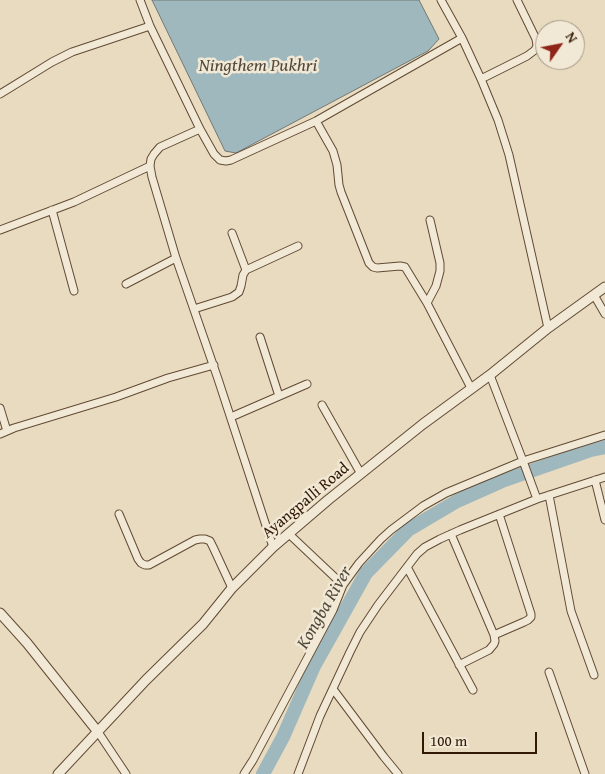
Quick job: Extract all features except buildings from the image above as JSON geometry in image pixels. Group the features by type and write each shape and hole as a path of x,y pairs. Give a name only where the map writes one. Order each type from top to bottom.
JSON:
{"street":[{"path":"140,0 150,26 200,129 214,154 220,160 226,161 232,160 316,121 462,38"},
{"path":"441,0 462,38 498,120 509,155 548,328"},
{"path":"481,79 533,53 537,46 536,39 517,0"},
{"path":"0,94 72,52 150,26"},
{"path":"316,121 333,151 341,192 369,263 377,268 405,267 427,303 471,388"},
{"path":"200,129 160,147 150,160 150,166 176,258 214,365 273,547"},
{"path":"0,230 74,202 150,166"},
{"path":"52,210 74,291"},
{"path":"427,303 436,286 440,271 440,263 430,220"},
{"path":"232,233 246,270"},
{"path":"194,309 237,294 246,270 298,246"},
{"path":"126,284 176,258"},
{"name":"Ayangpalli Road","path":"58,774 146,680 203,624 232,588 273,547 361,474 548,328 605,287"},
{"path":"594,295 605,314"},
{"path":"260,336 280,396"},
{"path":"0,408 4,432 116,397 168,378 214,365"},
{"path":"490,374 536,496"},
{"path":"231,417 308,384"},
{"path":"322,405 361,474"},
{"path":"244,774 333,610 343,585 359,563 381,539 423,506 446,493 605,435"},
{"path":"298,774 320,716 360,632 417,554 440,539 536,496 549,495 605,477"},
{"path":"595,480 605,520"},
{"path":"549,495 571,611 594,675"},
{"path":"119,514 141,563 149,565 195,540 205,539 213,547 232,588"},
{"path":"494,634 524,622 531,616 499,514"},
{"path":"289,534 343,585"},
{"path":"451,534 494,634 495,641 489,650 459,665"},
{"path":"407,567 473,690"},
{"path":"0,613 27,643 98,732 126,774"},
{"path":"549,672 584,774"},
{"path":"333,689 398,774"}],"water":[{"name":"Ningthem Pukhri","path":"152,0 419,0 439,39 428,51 236,153 225,151"}],"waterway":[{"name":"Kongba River","path":"263,774 283,737 314,666 366,573 408,530 457,501 502,481 591,450 605,447"}]}
